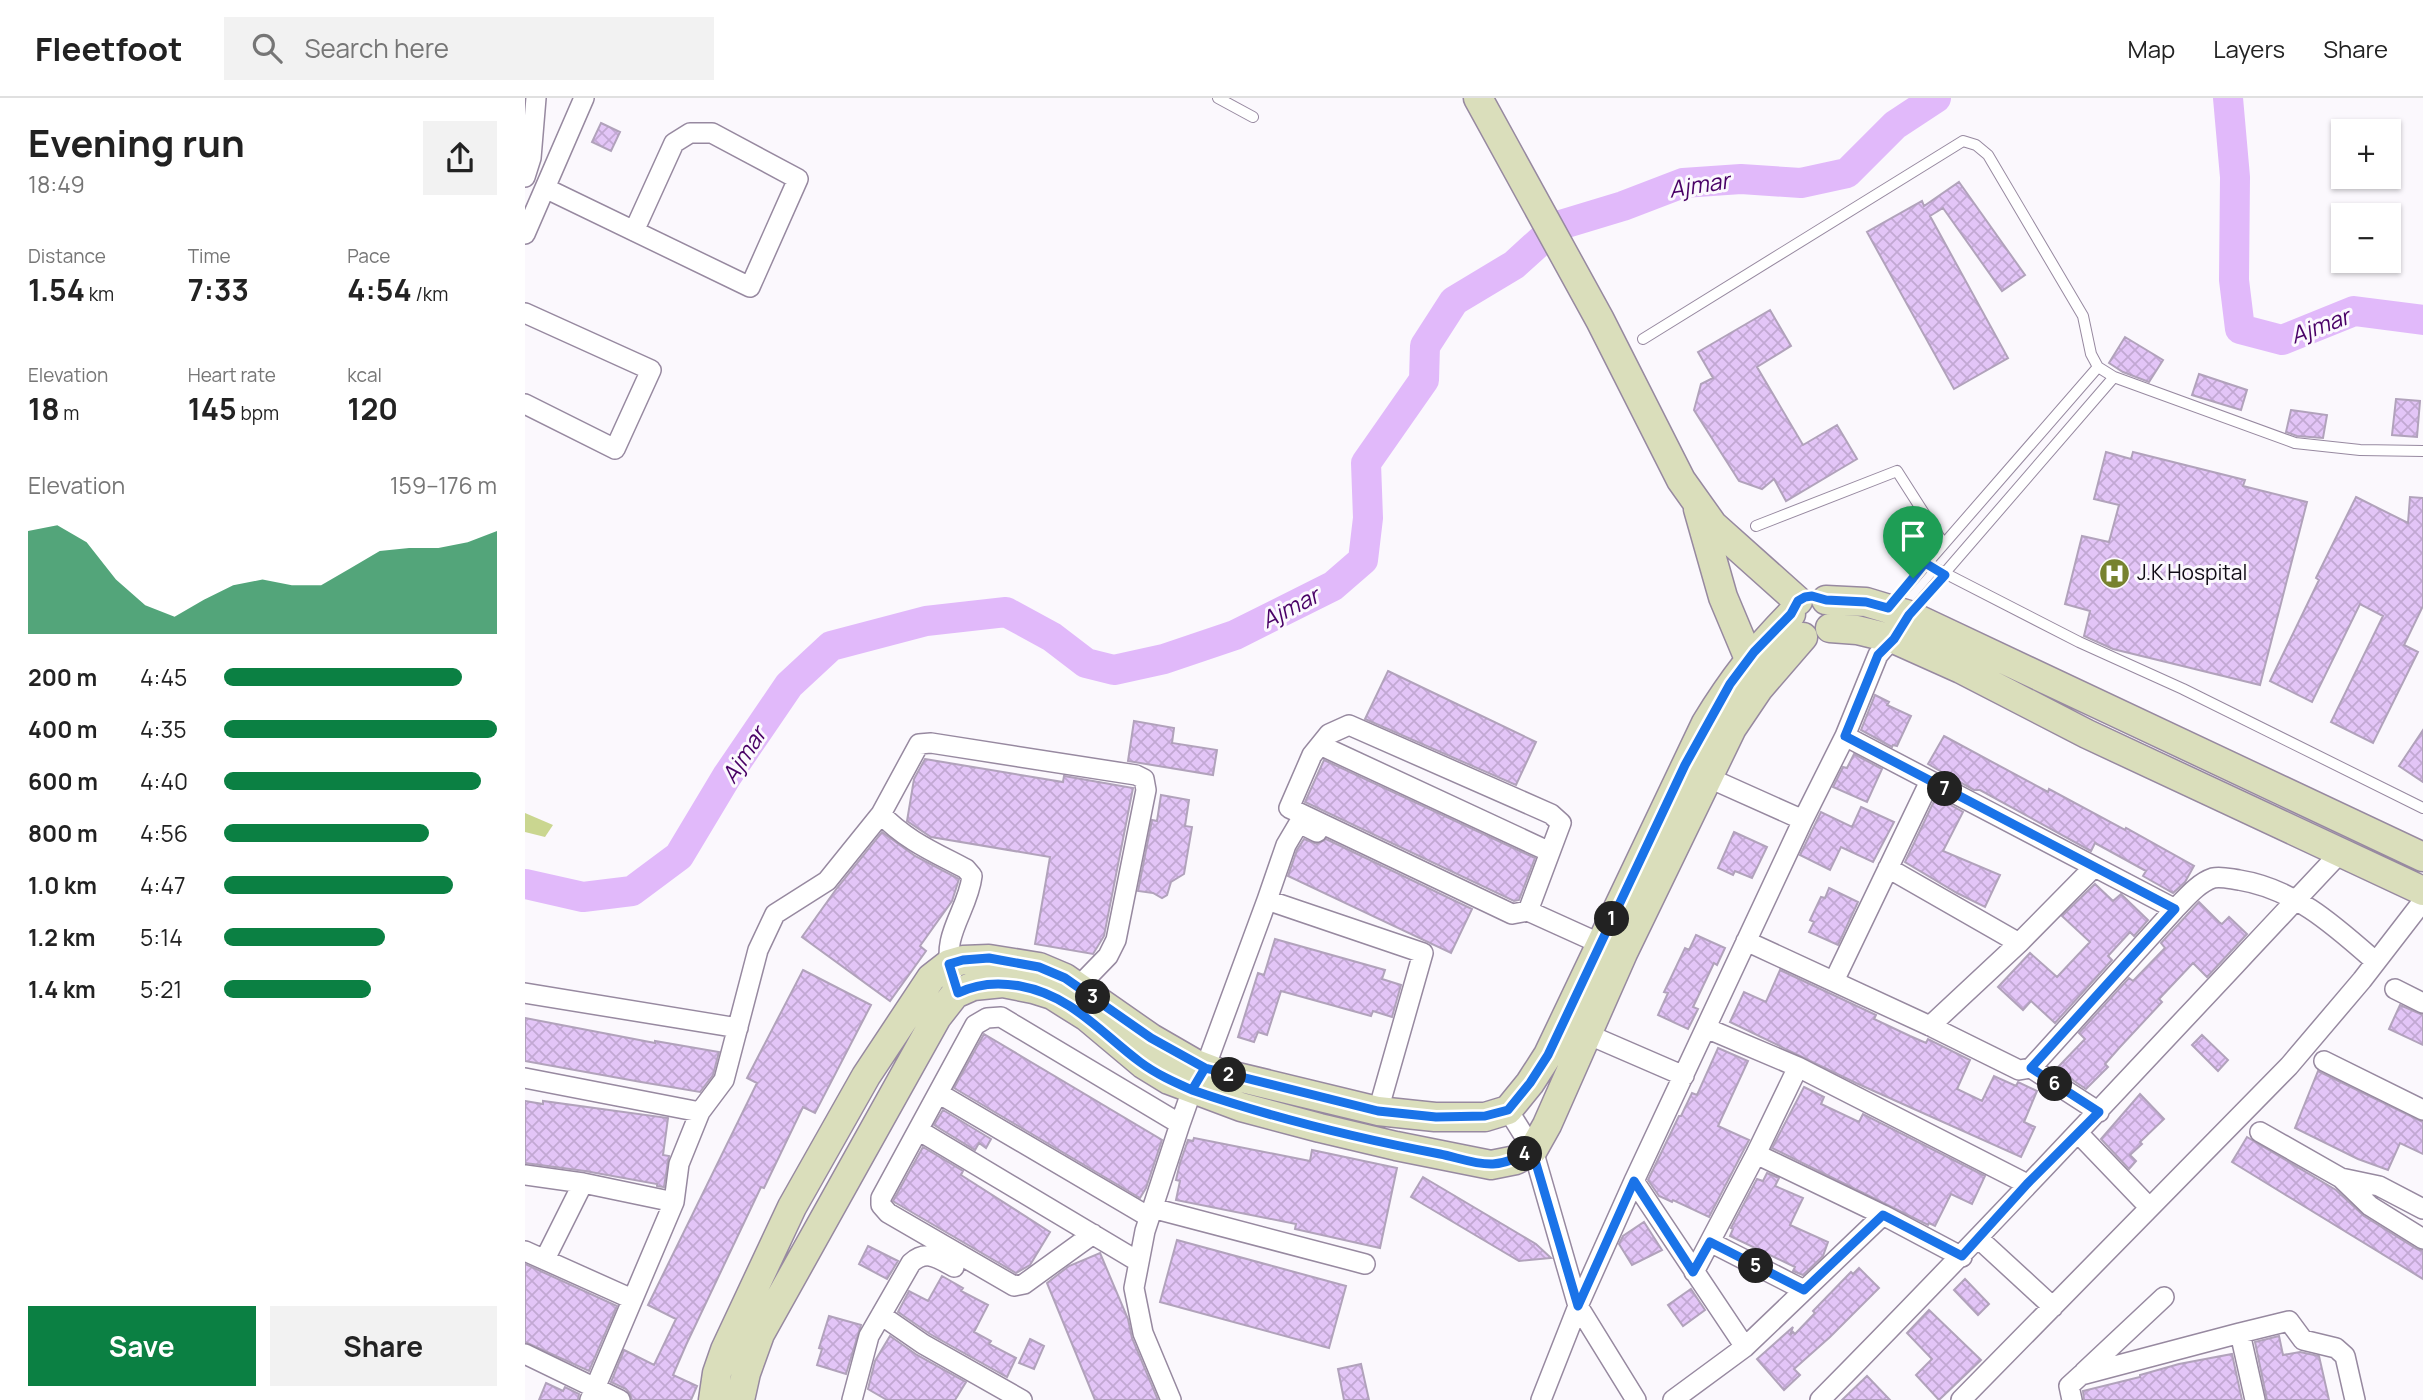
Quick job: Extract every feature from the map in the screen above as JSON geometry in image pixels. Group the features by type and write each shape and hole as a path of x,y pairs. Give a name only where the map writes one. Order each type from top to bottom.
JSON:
{"street":[{"path":"525,177 531,158 536,98"},
{"path":"525,234 584,98"},
{"path":"1478,98 1600,320 1681,480 1713,525 1805,613 1833,612 1830,628 1842,628 1961,669 2087,734 2423,891"},
{"path":"545,188 634,231 750,286 798,179 712,133 690,133 674,143 634,231"},
{"path":"525,313 651,370 615,449 525,404"},
{"path":"1696,501 1723,597 1749,659"},
{"path":"1199,1079 1241,1107 1395,1146 1491,1165 1515,1160 1532,1150 1547,1125 1587,1034 1611,949 1706,723 1749,659 1805,613 1866,602 1898,611 2423,857"},
{"path":"1541,1400 1578,1306 1634,1181 1845,736 1882,642 1898,611"},
{"path":"713,1400 717,1373 725,1350 792,1207 866,1076 931,978 949,964 989,958 1039,967 1083,1002 1106,1035 1143,1064 1199,1079 1378,1111 1436,1117 1485,1116 1508,1110 1548,1055 1611,949 1732,728 1805,613"},
{"path":"1528,911 1561,823 1551,814 1349,725 1329,734 1312,755 1289,808 1512,914 1528,911 1611,949"},
{"path":"1845,736 2175,909"},
{"path":"593,1394 674,1202 679,1164 700,1112 724,1080 758,950 775,914 827,881 881,814 919,744 931,743 986,751 1136,775 1144,779 1146,790 1116,940 1083,1002"},
{"path":"1320,745 1551,852"},
{"path":"1707,777 1803,820"},
{"path":"1834,981 1930,781"},
{"path":"881,814 894,829 966,869 972,876 971,887 951,934 949,964 958,993"},
{"path":"1171,1400 1143,1333 1134,1288 1139,1262 1151,1213 1180,1124 1286,845 1299,823 1471,903"},
{"path":"1820,1400 2099,1112 2341,852"},
{"path":"1930,1026 2019,943 2094,867"},
{"path":"1888,868 2019,943"},
{"path":"1746,941 2019,1070 2031,1068 2175,909 2201,884 2215,877 2247,881 2296,899 2327,919 2376,962"},
{"path":"1267,900 1423,953 1378,1111"},
{"path":"1961,1400 2289,1066 2423,901"},
{"path":"740,1400 760,1334 937,1017 958,993 973,986 1003,983 1083,1002"},
{"path":"2395,989 2423,1003"},
{"path":"525,993 738,1028"},
{"path":"1093,1234 1024,1284 1014,1286 888,1213 881,1205 881,1198 975,1025 988,1018 1001,1017 1180,1124"},
{"path":"1706,1028 1798,1067 2027,1184"},
{"path":"1587,1034 1684,1076"},
{"path":"2324,1061 2423,1110"},
{"path":"1693,1272 1756,1154 1798,1067"},
{"path":"2031,1068 2099,1112"},
{"path":"525,1078 700,1112"},
{"path":"938,1093 1151,1213 1365,1264"},
{"path":"1508,1110 1532,1150 1578,1306 1636,1400"},
{"path":"918,1130 1139,1262"},
{"path":"2260,1132 2341,1178 2370,1206 2423,1239"},
{"path":"2078,1133 2149,1207"},
{"path":"1756,1154 1962,1256"},
{"path":"525,1175 583,1183 674,1202"},
{"path":"2341,1178 2379,1186 2423,1209"},
{"path":"1634,1181 1745,1348"},
{"path":"545,1259 583,1183"},
{"path":"1673,1400 1745,1348 1883,1215"},
{"path":"1977,1238 2053,1307"},
{"path":"1710,1242 1804,1290"},
{"path":"525,1251 632,1299"},
{"path":"852,1400 869,1336 911,1263 918,1256 930,1254 954,1267"},
{"path":"2072,1400 2069,1386 2164,1297"},
{"path":"881,1315 923,1344 1021,1400"},
{"path":"2081,1375 2289,1321 2303,1340 2336,1348 2345,1356 2355,1400"},
{"path":"2240,1332 2255,1400"},
{"path":"525,1354 593,1394 620,1400"}],"lane":[{"path":"1218,98 1253,117"},
{"path":"1643,339 1963,141 1976,145 1988,155 2083,316 2091,354 2098,367 2114,377 2295,443 2360,450 2423,451"},
{"path":"1898,611 1925,563 2098,367"},
{"path":"1898,611 1945,575 2114,377"},
{"path":"1756,526 1897,471 1943,543"},
{"path":"1925,563 2079,642 2183,689 2423,808"}],"green space":[{"path":"525,813 553,825 545,837 525,832"}],"building":[{"path":"601,123 620,132 611,151 592,142"},
{"path":"1959,182 2025,275 2002,291 1943,208 1930,216 2008,358 1954,389 1867,232 1922,201 1924,206"},
{"path":"1770,310 1791,346 1757,367 1803,445 1837,425 1857,459 1786,501 1774,479 1762,489 1739,481 1694,410 1701,384 1713,378 1698,352"},
{"path":"2125,337 2163,360 2149,382 2123,372 2109,363"},
{"path":"2199,374 2247,390 2241,410 2192,395"},
{"path":"2396,399 2420,401 2417,437 2392,435"},
{"path":"2291,410 2327,415 2323,438 2297,436 2286,432"},
{"path":"2106,452 2131,459 2133,452 2245,480 2243,486 2307,502 2260,685 2113,649 2084,636 2090,611 2065,604 2082,536 2109,542 2119,505 2094,499"},
{"path":"2356,497 2408,523 2410,497 2423,498 2423,606 2404,645 2418,652 2373,743 2331,722 2383,616 2360,604 2312,702 2270,681"},
{"path":"1388,671 1536,742 1516,785 1365,719"},
{"path":"1875,695 1889,702 1887,705 1911,716 1897,746 1892,747 1861,730"},
{"path":"1134,721 1174,728 1172,743 1217,750 1213,775 1128,761"},
{"path":"2423,730 2423,782 2399,766"},
{"path":"1944,736 2048,792 2049,789 2125,830 2126,828 2194,866 2185,882 2173,893 2143,876 2146,871 2095,843 2091,851 1928,764"},
{"path":"1854,754 1882,769 1867,802 1833,787 1843,767 1847,768"},
{"path":"925,759 1063,782 1064,776 1133,788 1104,936 1093,954 1035,944 1050,857 931,837 907,821 914,779"},
{"path":"1324,760 1535,858 1519,900 1514,901 1305,802"},
{"path":"1161,795 1189,800 1185,826 1192,827 1184,874 1171,882 1167,895 1162,898 1153,893 1138,891 1152,820 1157,821"},
{"path":"1936,797 1963,812 1943,851 2000,875 1985,907 1905,862"},
{"path":"1861,807 1894,822 1873,862 1841,847 1830,870 1800,855 1821,812 1852,827"},
{"path":"882,832 915,856 959,879 952,901 920,946 926,951 890,1001 802,937"},
{"path":"1734,832 1767,847 1752,878 1735,871 1733,875 1718,868"},
{"path":"1304,839 1317,844 1326,839 1472,909 1451,953 1288,876"},
{"path":"2095,884 2113,901 2121,894 2148,920 2134,936 2130,932 2108,956 2112,960 2055,1023 2031,1001 2023,1010 1998,987 2030,953 2057,977 2090,942 2062,916"},
{"path":"1829,888 1858,902 1838,945 1809,932 1814,922 1810,920 1821,897 1825,898"},
{"path":"2199,902 2222,924 2229,917 2247,934 2207,977 2193,963 2159,999 2162,1002 2105,1064 2108,1067 2086,1089 2059,1066 2085,1039 2079,1033 2129,978 2133,981 2165,948 2161,943"},
{"path":"1696,935 1725,948 1717,965 1714,963 1693,1007 1698,1009 1688,1029 1658,1015 1668,993 1664,992 1685,948 1689,950"},
{"path":"1275,939 1385,970 1382,979 1401,985 1392,1017 1373,1011 1371,1016 1281,991 1267,1035 1258,1032 1254,1042 1238,1037 1258,973 1264,975"},
{"path":"803,970 871,1005 815,1113 803,1107 764,1188 761,1187 686,1345 673,1375 697,1386 691,1400 632,1400 626,1389 611,1382 624,1350 654,1365 676,1319 648,1305 757,1083 747,1078"},
{"path":"1780,970 1876,1015 1874,1019 1926,1043 1928,1039 1970,1060 1957,1089 1982,1101 1994,1076 2016,1086 2018,1082 2037,1091 2024,1122 2035,1127 2021,1157 1856,1083 1730,1022 1744,992 1766,1002"},
{"path":"2400,1005 2423,1015 2423,1045 2389,1029"},
{"path":"525,1018 655,1043 719,1052 713,1075 700,1092 641,1082 525,1061"},
{"path":"984,1034 1162,1140 1140,1198 954,1088"},
{"path":"2202,1035 2228,1060 2218,1071 2192,1045"},
{"path":"1718,1048 1748,1061 1718,1126 1749,1140 1709,1217 1659,1196 1648,1180 1692,1093 1697,1095"},
{"path":"2318,1071 2423,1122 2423,1154 2400,1143 2388,1170 2358,1159 2295,1128"},
{"path":"1804,1087 1824,1097 1821,1104 1859,1122 1863,1114 1985,1176 1972,1204 1951,1194 1935,1226 1929,1223 1928,1225 1772,1148"},
{"path":"2140,1094 2164,1119 2130,1155 2136,1161 2129,1169 2101,1139"},
{"path":"525,1101 543,1104 543,1101 668,1118 663,1155 669,1156 664,1187 585,1171 525,1163"},
{"path":"943,1110 991,1139 986,1148 979,1143 975,1150 934,1125"},
{"path":"2247,1137 2336,1190 2364,1216 2423,1251 2423,1279 2232,1162"},
{"path":"1194,1138 1310,1161 1312,1150 1397,1168 1380,1248 1295,1229 1296,1224 1176,1200 1180,1181 1176,1180 1180,1163 1188,1140 1193,1141"},
{"path":"923,1147 963,1171 961,1175 1050,1232 1030,1265 1016,1273 893,1201"},
{"path":"1767,1173 1779,1178 1775,1186 1803,1198 1790,1225 1828,1242 1823,1256 1803,1275 1793,1271 1795,1267 1730,1236 1733,1229 1731,1228 1757,1179 1763,1181"},
{"path":"1423,1177 1536,1244 1551,1258 1519,1261 1411,1197"},
{"path":"1644,1222 1662,1250 1632,1265 1619,1244 1623,1236"},
{"path":"1177,1240 1346,1286 1329,1348 1160,1302"},
{"path":"868,1246 898,1261 887,1279 859,1264"},
{"path":"1100,1253 1158,1400 1095,1400 1047,1283 1069,1266"},
{"path":"525,1264 617,1306 589,1371 525,1342"},
{"path":"1859,1268 1879,1288 1794,1369 1800,1375 1784,1390 1757,1359 1793,1327 1790,1335 1793,1332 1795,1334 1815,1313 1813,1311 1851,1272 1853,1274"},
{"path":"942,1276 963,1288 961,1291 988,1305 974,1332 991,1341 989,1344 1016,1358 1007,1377 930,1334 898,1312 909,1291 928,1301"},
{"path":"1965,1279 1989,1304 1978,1315 1954,1290"},
{"path":"1691,1289 1705,1310 1683,1326 1668,1305"},
{"path":"1929,1310 1981,1360 1939,1400 1916,1375 1932,1359 1907,1333"},
{"path":"829,1316 861,1325 846,1374 817,1365 822,1349 819,1348"},
{"path":"890,1336 917,1355 966,1382 955,1400 887,1400 868,1389 875,1361"},
{"path":"2279,1336 2283,1355 2300,1352 2319,1356 2329,1400 2267,1400 2255,1342"},
{"path":"1030,1339 1044,1346 1034,1369 1019,1363"},
{"path":"2232,1354 2242,1400 2084,1400 2083,1391 2179,1364"},
{"path":"1361,1364 1369,1400 1344,1400 1338,1369"},
{"path":"1867,1376 1890,1400 1842,1400"},
{"path":"546,1383 563,1391 565,1387 579,1394 578,1400 539,1400"}],"waterway":[{"name":"Ajmar","path":"525,884 583,897 632,891 679,856 727,776 789,685 831,646 926,621 1006,612 1052,637 1086,663 1114,670 1164,659 1235,635 1333,586 1363,560 1368,518 1366,463 1424,380 1425,346 1454,301 1514,265 1557,226 1623,206 1683,183 1741,179 1801,183 1847,173 1895,125 1936,98"},
{"name":"Ajmar","path":"2228,98 2235,177 2234,280 2240,329 2282,340 2354,311 2423,320"}],"place":[{"name":"J.K Hospital","path":"2114,573"}],"route":[{"path":"1913,578 1888,608 1866,602 1805,597 1798,601 1791,614 1754,652 1706,723 1548,1055 1508,1110 1485,1116 1436,1117 1378,1111 1205,1068 1192,1090 1143,1064 1087,1017 1052,995 1003,983 973,986 958,993 949,964 989,958 1039,967 1065,978 1151,1038 1205,1068 1192,1090 1241,1107 1320,1128 1491,1165 1515,1160 1532,1150 1578,1306 1634,1181 1693,1272 1710,1242 1804,1290 1883,1215 1962,1256 2027,1184 2099,1112 2031,1068 2175,909 1845,736 1878,655 1945,575 1925,563 1913,578"}]}
